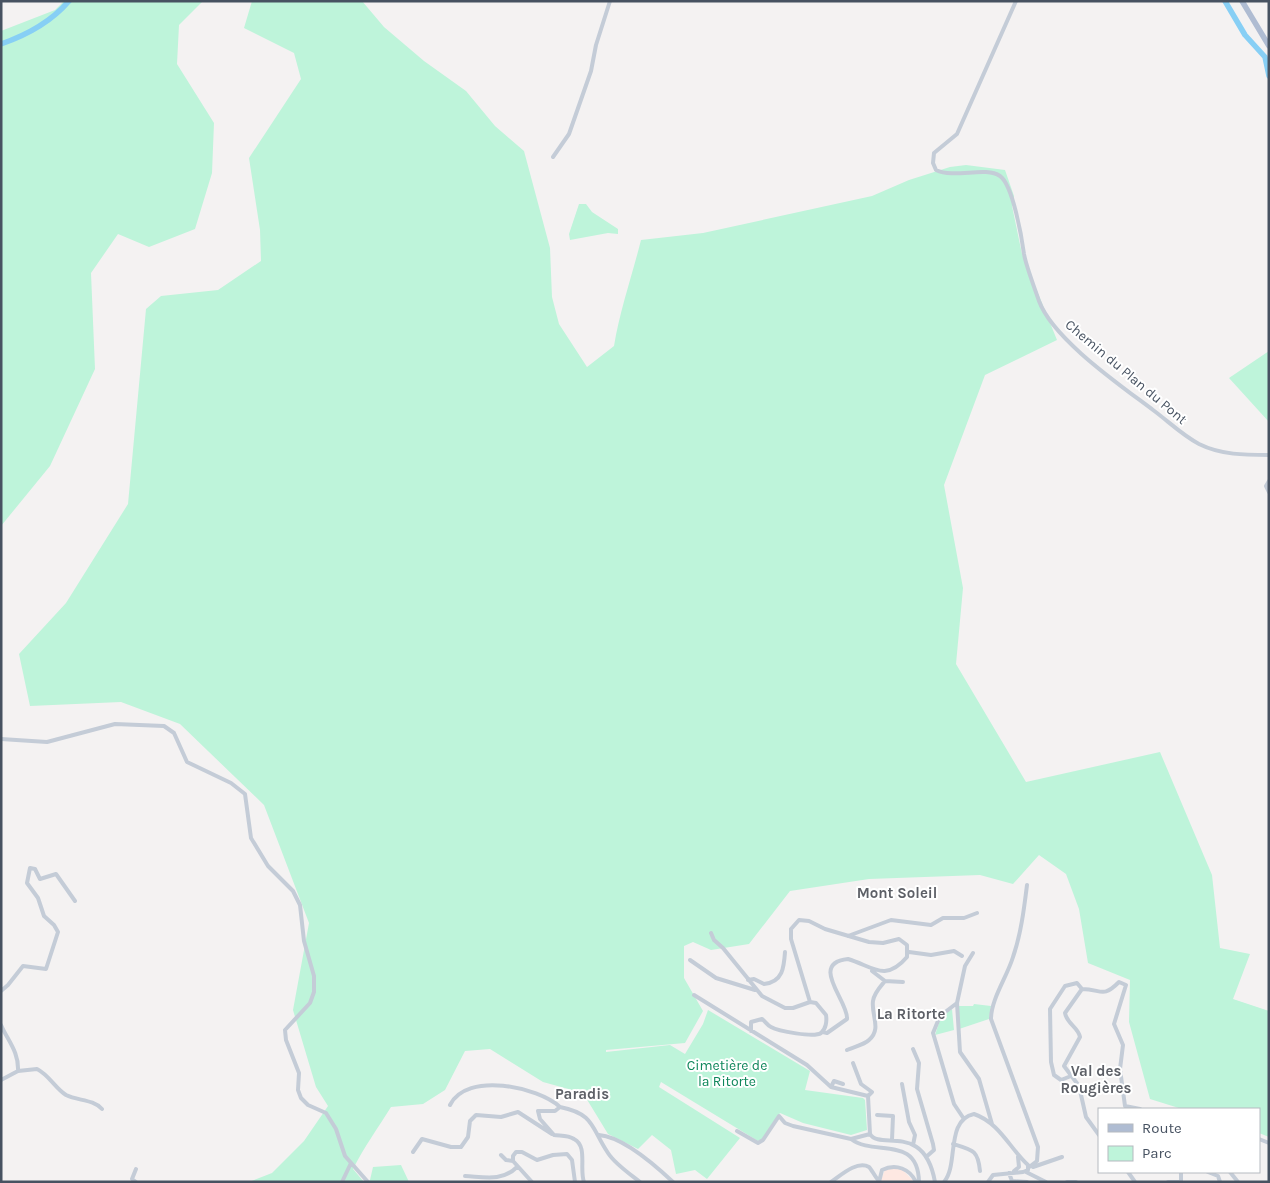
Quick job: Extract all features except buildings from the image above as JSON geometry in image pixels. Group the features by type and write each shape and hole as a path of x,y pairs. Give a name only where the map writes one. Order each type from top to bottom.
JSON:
{"main road":[{"path":"1242,1 1269,46"}],"street":[{"path":"553,157 569,134 591,71 596,45 610,1"},
{"name":"Chemin du Plan du Pont","path":"1016,1 957,134 934,152 933,163 936,170 959,174 987,173 999,176 1005,183 1021,229 1024,256 1040,303 1050,322 1070,343 1122,387 1199,444 1233,454 1269,456"},
{"path":"1269,480 1266,486 1269,492"},
{"path":"1,739 47,742 115,724 164,726 174,733 187,762 231,783 244,794 251,838 268,866 287,884 300,905 304,941 314,976 314,992 310,1003 285,1030 286,1040 299,1073 298,1093 308,1105 326,1113 336,1130 344,1153 368,1182"},
{"path":"1,991 23,966 46,969 58,932 54,925 44,916 38,898 27,883 30,868 35,869 40,880 56,874 75,901"},
{"path":"1026,1170 1037,1159 1038,1147 991,1019 993,1006 1004,983 1018,943 1027,885"},
{"path":"848,936 891,920 931,925 943,918 964,918 977,913"},
{"path":"810,1002 793,951 791,934 794,924 799,920 809,921 825,929 876,943 899,940 907,945 909,952 902,964 888,971 870,969"},
{"path":"711,933 714,940 723,948 758,992"},
{"path":"909,952 931,955 954,951 962,956"},
{"path":"748,980 754,979 764,984 776,980 784,970 785,952"},
{"path":"973,953 965,966 957,1003 960,1052 979,1079 992,1124"},
{"path":"752,1031 751,1022 762,1019 770,1027 796,1034 827,1033 847,1019 847,1010 830,979 832,967 836,962 848,959 870,969 885,981 903,982"},
{"path":"690,960 716,978 745,986 785,1008 793,1008 810,1002 821,1006 827,1020 823,1032"},
{"path":"847,1050 868,1041 874,1034 876,1028 872,1003 875,994 885,981"},
{"path":"1071,1076 1060,1080 1054,1075 1049,1014 1054,1002 1066,985 1078,983 1082,989 1104,993 1110,991 1119,982 1126,984 1114,1022 1123,1045 1120,1069 1125,1108"},
{"path":"1082,989 1065,1014 1080,1035 1065,1064 1065,1070 1079,1086 1086,1117 1098,1134"},
{"path":"694,995 807,1065 831,1087 868,1096"},
{"path":"957,1003 940,1016 933,1033 954,1104 964,1119"},
{"path":"1,1025 14,1048 18,1062 18,1071"},
{"path":"914,1049 919,1063 917,1089 934,1150 926,1157"},
{"path":"853,1063 860,1084 872,1092 868,1096 870,1134 877,1140 892,1140 913,1145 926,1157 935,1182"},
{"path":"1,1080 18,1071 37,1069 65,1094 77,1100 88,1101 102,1109"},
{"path":"831,1087 834,1081 843,1084"},
{"path":"450,1105 463,1093 473,1089 504,1084 526,1090 583,1116 600,1135 610,1157 640,1182"},
{"path":"902,1084 909,1122 915,1135 913,1145"},
{"path":"554,1135 537,1112 559,1110 560,1107"},
{"path":"413,1152 422,1139 460,1148 466,1140 469,1123 473,1117 501,1117 514,1112 524,1115 554,1135 571,1137 579,1143 582,1153 581,1171 584,1182"},
{"path":"944,1182 949,1174 953,1144 964,1119 974,1114 992,1124 1002,1133 1018,1157 1026,1163"},
{"path":"983,1118 989,1114"},
{"path":"877,1115 893,1116 892,1140"},
{"path":"737,1131 758,1143 763,1140 779,1116 785,1123 793,1126 851,1139 860,1144 890,1147 904,1153 916,1166 918,1182"},
{"path":"851,1139 870,1134"},
{"path":"600,1135 612,1138 629,1148 673,1182"},
{"path":"953,1144 975,1152 979,1157 980,1171"},
{"path":"532,1182 513,1161 513,1156 518,1151 537,1160 553,1155 567,1154 572,1160 575,1182"},
{"path":"501,1155 506,1160 513,1161"},
{"path":"1018,1157 1019,1166"},
{"path":"988,1182 993,1175 1026,1170 1062,1158"},
{"path":"1014,1172 1019,1166 1037,1159"},
{"path":"342,1182 351,1163"},
{"path":"1026,1163 1026,1170"},
{"path":"830,1182 856,1166 862,1165 869,1167 879,1181"},
{"path":"1019,1166 1046,1182"},
{"path":"465,1176 507,1176 517,1167"},
{"path":"879,1181 882,1170 895,1167 909,1172 918,1182"},
{"path":"136,1169 132,1179 136,1182"},
{"path":"1009,1173 1012,1181 1027,1182"},
{"path":"1210,1173 1218,1176 1220,1182"},
{"path":"1067,1182 1076,1182"},
{"path":"1168,1182 1181,1182"}],"shaded area":[{"path":"895,1168 903,1170 914,1182 880,1182 885,1170"}],"green space":[{"path":"64,1 203,1 179,25 177,64 214,123 212,173 195,229 149,247 118,234 91,273 95,369 50,466 1,526 1,31 55,10"},
{"name":"Cimetière de la Ritorte","path":"252,1 362,1 384,27 424,61 466,91 495,126 524,151 550,248 552,297 559,324 587,367 614,346 641,240 703,233 872,196 909,180 950,167 966,165 1005,170 1014,196 1012,206 1022,254 1057,340 985,375 944,485 963,588 956,664 1026,782 1160,752 1212,875 1220,948 1250,954 1233,999 1269,1011 1269,1137 1260,1133 1260,1108 1179,1108 1150,1099 1129,1022 1130,980 1088,963 1079,909 1066,874 1039,855 1013,884 980,875 869,879 790,891 749,944 711,950 693,942 684,946 684,978 703,1011 685,1043 606,1050 606,1052 670,1045 685,1054 703,1024 708,1010 810,1071 805,1090 863,1098 865,1100 867,1130 851,1135 803,1123 780,1113 762,1139 758,1141 661,1082 659,1087 740,1138 707,1179 695,1170 676,1174 671,1150 652,1135 638,1149 608,1134 583,1093 543,1082 490,1049 465,1051 445,1090 423,1104 391,1107 353,1169 364,1182 249,1182 272,1173 304,1141 328,1106 316,1087 293,1010 309,923 264,805 180,724 121,702 30,706 19,654 66,603 128,504 146,309 161,296 218,290 261,261 260,230 249,158 301,79 294,53 244,28"},
{"path":"579,204 586,204 592,212 618,229 618,234 608,233 570,240 569,234"},
{"path":"1269,351 1269,422 1229,378"},
{"path":"974,1004 991,1006 989,1019 959,1029 959,1006 973,1006"},
{"path":"952,1009 954,1030 935,1035 941,1017"},
{"path":"401,1165 409,1182 367,1182 370,1180 373,1167"}],"waterway":[{"path":"1,44 38,27 62,9 69,1"},
{"path":"1225,1 1245,35 1265,57 1269,76"}],"district":[{"name":"Mont Soleil","path":"897,893"},
{"name":"La Ritorte","path":"911,1014"},
{"name":"Val des Rougières","path":"1096,1080"},
{"name":"Paradis","path":"582,1094"}]}
